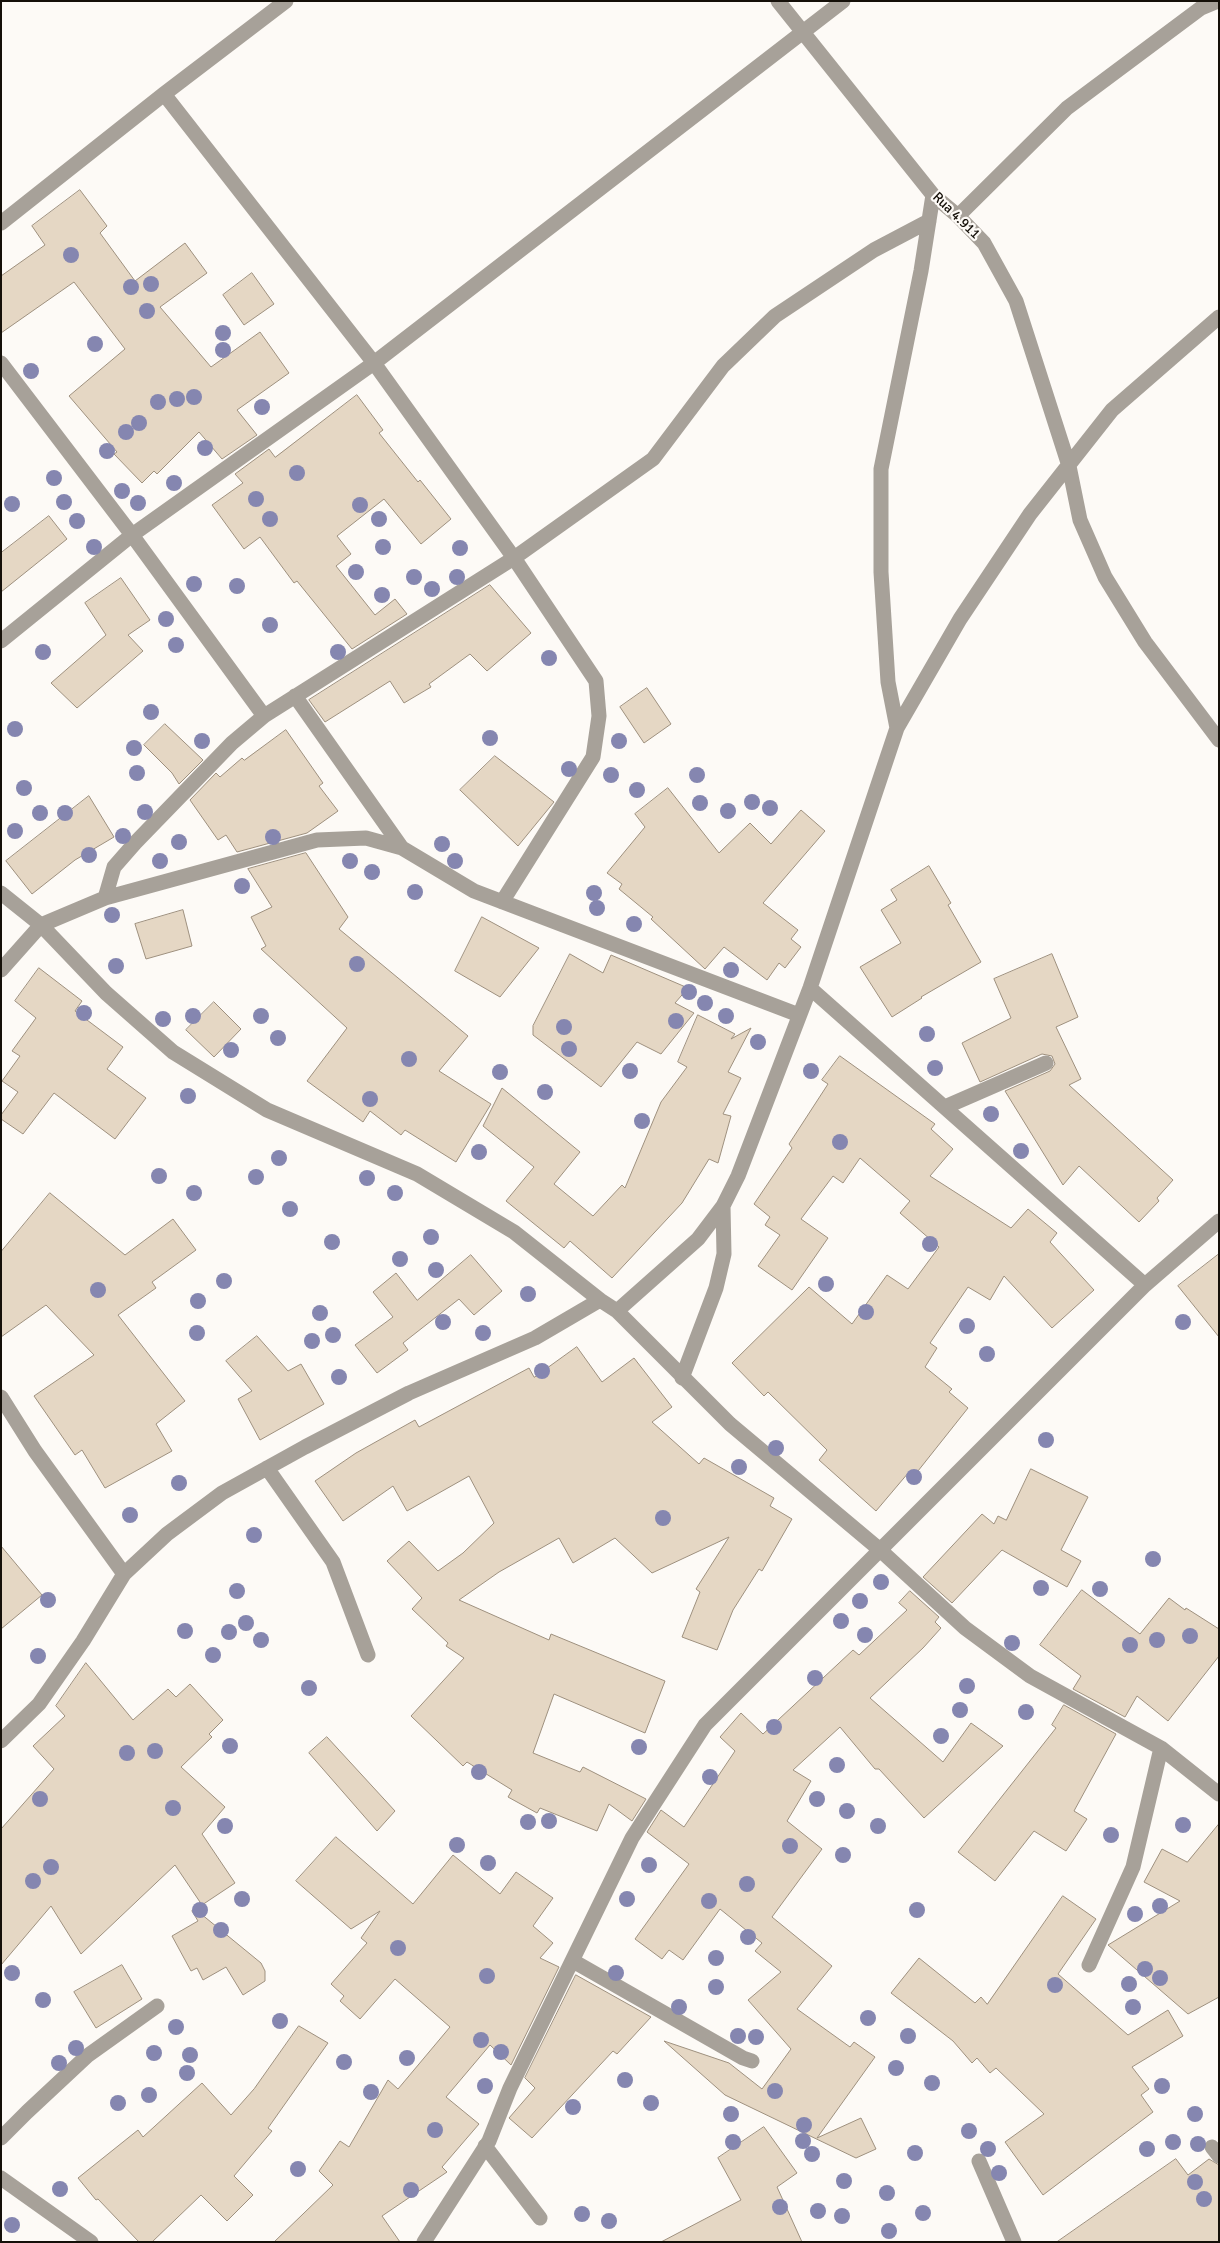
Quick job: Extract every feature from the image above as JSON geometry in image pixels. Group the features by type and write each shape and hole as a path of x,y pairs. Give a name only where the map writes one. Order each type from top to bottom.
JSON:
{"street":[{"path":"1,223 164,94 286,1"},
{"name":"Rua 4.911","path":"778,1 933,195 958,216 984,243 1016,301 1069,466 1080,520 1105,577 1145,642 1219,740"},
{"path":"1,641 132,535 374,363 843,1"},
{"path":"958,216 1067,108 1201,8 1218,1"},
{"path":"164,94 374,363 514,558 596,681 599,716 593,757 502,902"},
{"path":"897,728 887,672 881,572 881,469 912,319 933,195"},
{"path":"105,898 114,867 232,743 264,716 514,558 653,459 723,366 775,316 874,250 929,221"},
{"path":"617,1311 698,1239 724,1206 738,1176 810,988 897,728 960,619 1030,514 1112,410 1219,317"},
{"path":"1,363 132,535 264,716"},
{"path":"295,696 402,848"},
{"path":"1,970 41,925 105,898 317,840 366,838 402,848 474,891 799,1015"},
{"path":"1,893 41,925 106,993 173,1052 267,1110 417,1174 514,1232 600,1300 617,1311 730,1424 879,1549 965,1628 1030,1676 1161,1748 1219,1794"},
{"path":"810,988 1145,1285"},
{"path":"945,1107 1046,1063"},
{"path":"682,1378 716,1288 724,1254 724,1206"},
{"path":"424,2242 485,2146 510,2088 632,1838 705,1725 1145,1285 1219,1221"},
{"path":"1,1741 39,1704 83,1641 124,1574 167,1534 222,1493 409,1393 535,1338 600,1300"},
{"path":"1,1397 35,1451 124,1574"},
{"path":"267,1468 332,1562 368,1655"},
{"path":"1089,1965 1133,1868 1161,1748"},
{"path":"572,1962 743,2058 752,2061"},
{"path":"1,2138 87,2056 157,2006"},
{"path":"485,2146 540,2218"},
{"path":"979,2161 1014,2242"},
{"path":"1,2178 91,2242"}],"building":[{"path":"80,190 107,226 100,233 135,281 185,243 207,273 160,307 211,367 260,332 289,373 237,410 257,435 222,459 199,432 157,474 154,471 142,483 114,454 117,452 69,396 125,349 74,282 1,333 1,276 45,245 32,226"},
{"path":"252,273 274,304 244,325 223,295"},
{"path":"357,395 383,430 379,433 418,482 420,480 451,519 421,544 384,499 337,536 351,554 336,566 375,615 395,599 407,614 352,649 297,581 294,583 260,537 244,549 212,505 243,483 235,474 269,449 275,457"},
{"path":"49,516 67,539 1,592 1,553"},
{"path":"121,578 150,620 128,635 143,651 77,708 51,683 106,635 85,603"},
{"path":"490,585 531,633 487,671 470,654 429,684 431,687 404,703 390,681 325,722 309,700"},
{"path":"647,688 671,724 644,743 620,707"},
{"path":"165,724 203,760 179,784 172,773 144,745"},
{"path":"286,730 323,783 319,786 338,811 307,833 237,852 226,835 218,840 190,800 216,773 220,777 242,758 244,760"},
{"path":"495,756 554,802 518,846 460,790"},
{"path":"668,788 719,853 750,823 771,844 801,810 825,831 763,903 798,930 791,939 801,947 785,968 779,963 767,980 724,947 705,969 651,919 653,917 619,889 622,884 607,873 645,827 635,814"},
{"path":"89,796 114,837 75,860 32,894 6,861"},
{"path":"306,853 348,917 339,929 468,1036 439,1071 491,1104 456,1162 405,1130 401,1135 370,1111 363,1122 307,1081 347,1028 261,949 266,946 251,917 272,907 248,869"},
{"path":"929,866 951,903 948,905 981,962 921,997 892,1017 860,967 901,943 881,910 897,900 891,890"},
{"path":"183,910 192,946 146,959 135,924"},
{"path":"482,917 539,948 500,997 455,971"},
{"path":"570,954 603,973 611,955 688,988 675,1003 694,1013 661,1054 637,1042 601,1087 533,1035 533,1026"},
{"path":"1052,954 1078,1017 1056,1027 1081,1079 1069,1085 1173,1180 1157,1198 1159,1201 1139,1222 1079,1166 1063,1185 1005,1091 1050,1071 1055,1064 1052,1056 1042,1054 980,1082 962,1043 1011,1018 994,979"},
{"path":"39,968 82,1001 75,1011 123,1047 107,1069 146,1098 115,1139 54,1093 23,1134 1,1119 1,1115 18,1092 2,1081 20,1056 12,1051 36,1018 15,1001"},
{"path":"214,1002 241,1029 214,1057 186,1030"},
{"path":"698,1015 735,1034 731,1039 751,1028 728,1072 741,1078 723,1114 731,1116 718,1163 709,1159 682,1203 612,1278 570,1241 564,1248 506,1201 534,1167 483,1126 502,1088 580,1152 554,1184 593,1216 622,1185 625,1188 661,1102 687,1067 678,1062"},
{"path":"840,1056 935,1124 931,1129 953,1149 930,1176 1011,1228 1028,1209 1057,1233 1050,1242 1094,1290 1052,1328 1004,1276 990,1300 968,1287 930,1343 937,1348 925,1367 952,1389 949,1392 968,1408 914,1476 909,1472 876,1511 819,1460 827,1450 768,1392 764,1396 732,1363 809,1287 852,1324 887,1275 908,1289 939,1247 900,1213 910,1201 860,1158 843,1183 833,1176 801,1219 828,1238 792,1290 758,1266 780,1235 765,1225 770,1217 754,1204 792,1148 789,1144 828,1084 822,1080"},
{"path":"50,1193 125,1255 173,1219 196,1250 152,1282 156,1288 118,1315 185,1401 156,1424 172,1451 105,1488 82,1450 75,1455 34,1396 94,1355 46,1305 1,1337 1,1252"},
{"path":"1219,1254 1219,1337 1178,1286"},
{"path":"471,1255 502,1291 474,1315 459,1299 403,1343 408,1350 377,1373 355,1345 393,1317 373,1292 396,1273 417,1300"},
{"path":"257,1336 288,1371 301,1364 324,1404 260,1440 238,1399 252,1391 226,1361"},
{"path":"577,1347 602,1382 634,1358 672,1407 652,1422 699,1464 704,1458 774,1498 770,1506 792,1519 762,1571 759,1569 733,1610 717,1650 682,1637 700,1592 696,1589 729,1537 652,1573 615,1538 573,1563 559,1538 499,1572 459,1600 549,1640 551,1634 665,1681 645,1733 554,1694 533,1753 580,1772 583,1767 646,1799 632,1821 609,1804 597,1831 540,1808 537,1813 508,1797 512,1790 467,1762 463,1766 411,1716 464,1658 446,1646 448,1643 412,1609 422,1598 387,1561 409,1541 438,1571 463,1553 494,1523 469,1476 407,1511 393,1486 343,1521 315,1481 356,1453 415,1420 419,1427 529,1368 534,1377"},
{"path":"1031,1469 1088,1497 1061,1550 1081,1561 1067,1587 1002,1550 952,1603 923,1577 982,1514 994,1524 998,1516 1006,1520"},
{"path":"1,1546 42,1595 1,1629"},
{"path":"1082,1590 1140,1634 1169,1598 1185,1610 1186,1608 1219,1629 1219,1656 1168,1721 1137,1696 1125,1717 1073,1689 1081,1676 1040,1645"},
{"path":"910,1591 939,1617 935,1622 941,1628 923,1648 870,1698 943,1762 971,1723 1003,1746 924,1818 879,1769 875,1769 840,1727 793,1770 811,1781 787,1821 822,1849 772,1917 832,1966 797,2009 850,2047 854,2042 875,2057 817,2138 861,2118 876,2149 856,2158 725,2095 664,2041 729,2063 762,2089 791,2049 748,2000 781,1972 755,1951 762,1943 720,1909 683,1960 669,1950 662,1959 635,1939 689,1864 647,1832 661,1810 684,1827 735,1751 720,1737 741,1713 763,1734 853,1650 859,1655 907,1610 899,1603"},
{"path":"86,1663 133,1720 168,1689 176,1697 190,1684 223,1720 209,1734 212,1737 181,1767 225,1807 202,1834 235,1883 202,1905 175,1865 81,1954 51,1906 1,1965 1,1829 54,1769 33,1746 65,1716 56,1706"},
{"path":"1064,1705 1116,1734 1074,1811 1087,1819 1066,1851 1034,1831 995,1881 958,1852 1056,1728 1052,1725"},
{"path":"327,1737 395,1811 377,1831 309,1753"},
{"path":"1219,1824 1219,1997 1188,2014 1108,1945 1180,1901 1144,1882 1162,1849 1187,1862"},
{"path":"336,1837 413,1904 453,1855 500,1894 516,1872 553,1898 533,1926 553,1943 540,1958 559,1967 511,2065 490,2045 446,2097 479,2124 442,2167 447,2172 382,2216 400,2242 274,2242 333,2185 319,2171 340,2141 349,2147 388,2080 398,2089 450,2027 395,1979 360,2019 340,2001 344,1996 331,1984 367,1943 361,1938 380,1911 351,1929 296,1881"},
{"path":"1063,1896 1096,1919 1058,1974 1128,2035 1168,2010 1183,2036 1132,2067 1149,2089 1141,2095 1153,2112 1043,2195 1005,2142 1044,2114 996,2068 990,2073 977,2058 972,2063 953,2041 891,1993 919,1958 975,2003 981,1997 987,2004"},
{"path":"195,1909 261,1963 265,1971 265,1981 243,1995 226,1967 203,1980 197,1968 191,1971 172,1936 198,1921 192,1911"},
{"path":"122,1965 142,1999 96,2028 74,1992"},
{"path":"576,1975 651,2017 617,2054 613,2051 532,2138 509,2118 535,2088 525,2078"},
{"path":"299,2026 328,2043 268,2128 272,2131 234,2176 253,2195 227,2221 201,2195 152,2242 139,2242 98,2199 96,2200 78,2178 138,2130 143,2137 202,2083 231,2115 254,2089"},
{"path":"764,2127 797,2173 777,2187 802,2242 661,2242 741,2200 718,2158"},
{"path":"1176,2159 1188,2175 1209,2159 1219,2165 1219,2242 1057,2242"}]}
